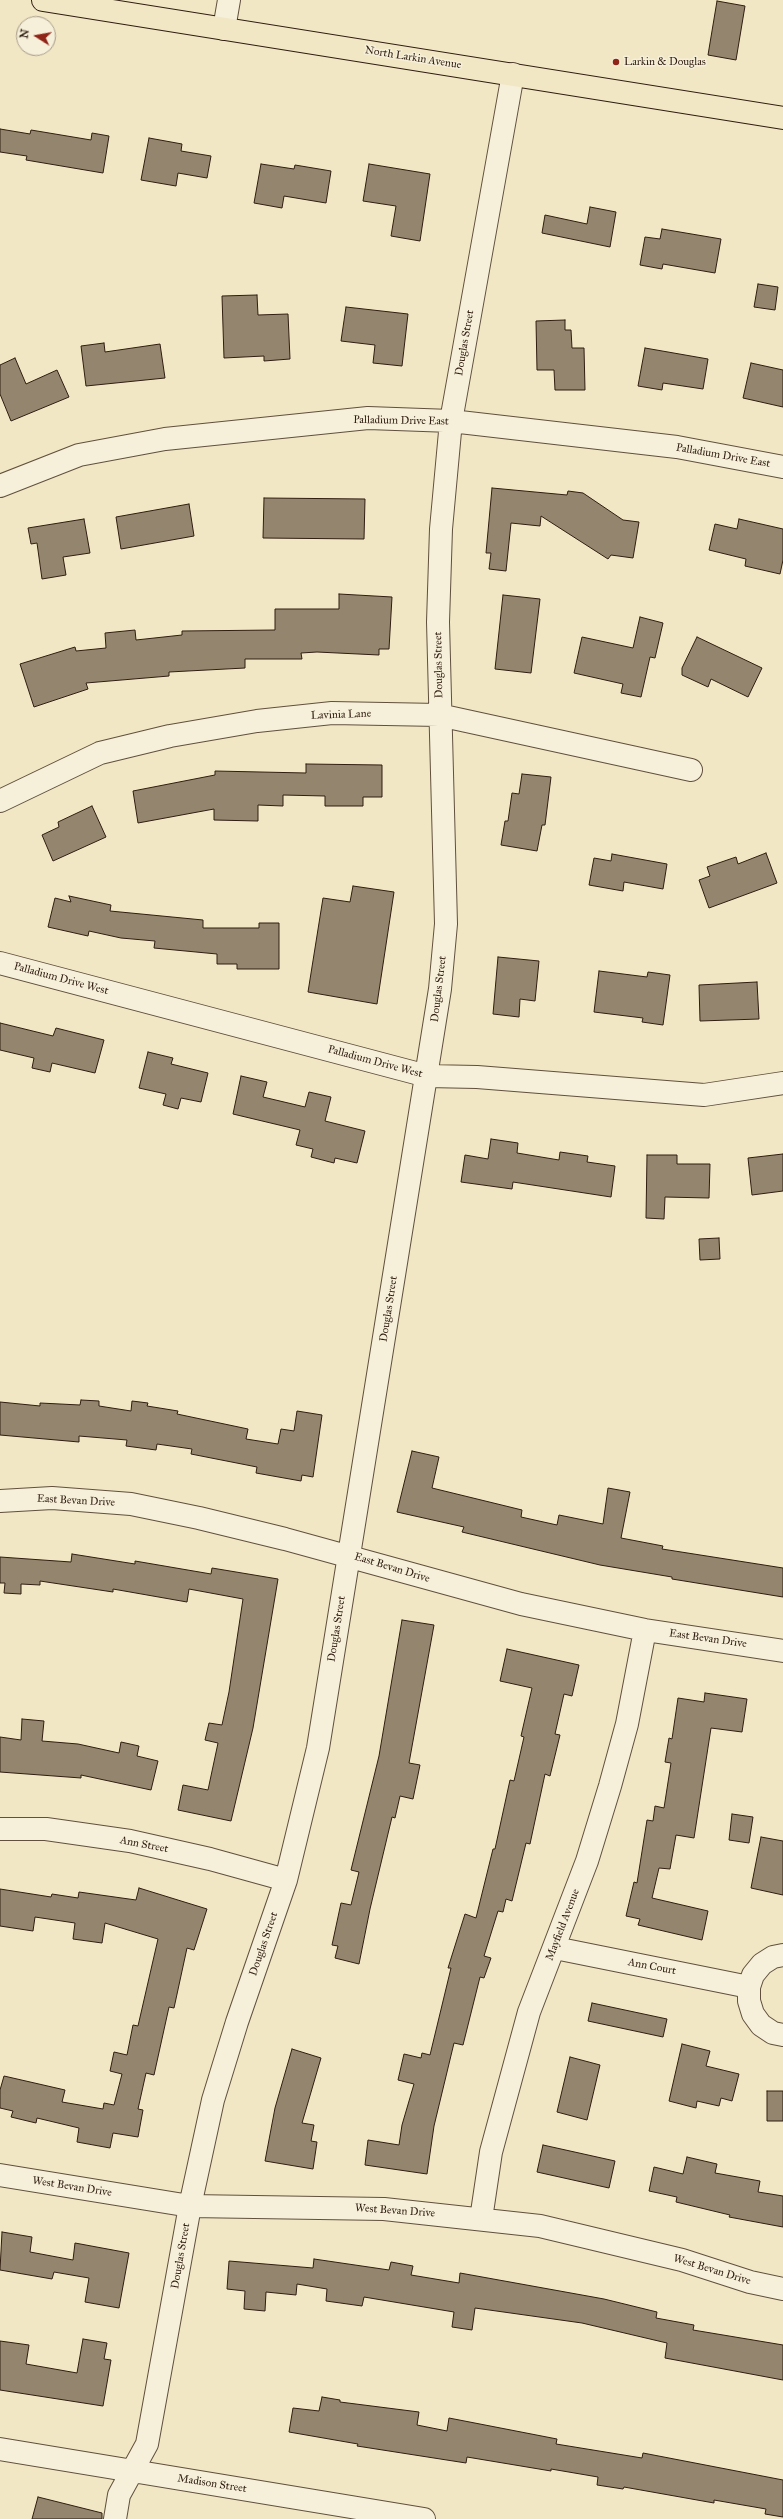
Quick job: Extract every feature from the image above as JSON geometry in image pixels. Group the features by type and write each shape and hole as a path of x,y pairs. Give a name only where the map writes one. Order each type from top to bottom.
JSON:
{"main road":[{"name":"North Larkin Avenue","path":"43,0 783,118"}],"street":[{"path":"224,28 229,0"},
{"name":"Douglas Street","path":"115,2519 119,2495 147,2444 190,2206 213,2100 237,2022 286,1880 318,1748 440,990 446,924 439,715 438,622 441,529 451,421 513,74"},
{"name":"Palladium Drive East","path":"0,486 79,455 165,439 368,418 451,421 677,447 783,467"},
{"name":"Lavinia Lane","path":"0,801 100,753 170,736 257,720 332,713 439,715 691,770"},
{"name":"Palladium Drive West","path":"0,963 427,1076 484,1077 704,1095 783,1083"},
{"name":"East Bevan Drive","path":"0,1501 52,1498 131,1504 199,1518 349,1555 451,1586 520,1604 645,1630 783,1651"},
{"name":"Mayfield Avenue","path":"481,2219 492,2152 529,2012 555,1948 587,1861 610,1786 627,1724 645,1630"},
{"name":"Ann Street","path":"0,1829 46,1829 130,1841 210,1859 286,1880"},
{"name":"Ann Court","path":"555,1948 749,1987"},
{"path":"783,1955 773,1957 762,1964 754,1975 749,1987 749,2001 753,2014 761,2025 773,2033 783,2035"},
{"name":"West Bevan Drive","path":"0,2175 190,2206 384,2209 540,2226 616,2243 783,2290"},
{"name":"Madison Street","path":"0,2449 134,2470 420,2519"}],"building":[{"path":"717,1 745,6 736,60 708,55"},
{"path":"0,129 30,134 31,130 91,140 92,133 109,136 103,173 26,160 27,156 0,152"},
{"path":"149,138 182,144 181,151 211,156 207,178 178,173 176,186 141,180"},
{"path":"261,164 294,169 295,165 331,171 326,203 284,196 282,208 254,203"},
{"path":"369,164 430,174 420,241 391,236 396,206 363,201"},
{"path":"590,207 616,212 610,247 542,233 545,215 587,224"},
{"path":"662,229 721,239 715,273 663,264 662,269 640,265 645,237 660,239"},
{"path":"758,284 778,287 775,310 754,307"},
{"path":"257,295 258,315 288,314 290,359 264,361 264,356 224,358 222,296"},
{"path":"346,307 408,314 402,366 373,363 375,345 341,341"},
{"path":"565,320 565,330 571,330 572,348 584,348 585,390 555,390 554,370 537,370 536,321"},
{"path":"104,343 105,352 160,344 165,378 86,386 81,346"},
{"path":"645,348 708,359 703,389 663,383 662,390 638,386"},
{"path":"15,358 26,384 57,370 69,397 11,421 0,394 0,365"},
{"path":"751,363 783,370 783,407 743,398"},
{"path":"492,488 567,495 568,491 583,493 623,520 639,522 633,558 611,555 608,559 541,516 540,526 511,523 506,571 489,569 491,553 486,553"},
{"path":"264,498 365,499 364,539 263,538"},
{"path":"189,504 194,536 121,549 116,517"},
{"path":"84,519 90,553 63,557 66,575 42,579 37,543 31,544 28,528"},
{"path":"739,519 783,529 783,560 780,574 745,566 746,559 709,550 715,524 737,529"},
{"path":"339,594 392,597 389,649 379,649 379,655 317,652 301,653 302,659 245,659 245,668 169,672 169,676 86,683 88,689 34,707 20,664 75,647 76,651 106,648 105,633 135,630 136,640 182,635 182,631 275,630 275,609 339,609"},
{"path":"503,595 540,599 531,673 495,669"},
{"path":"640,617 663,623 655,658 650,657 641,697 621,693 623,684 574,673 582,637 633,648"},
{"path":"697,637 762,668 748,697 711,679 708,687 682,675 682,668"},
{"path":"306,764 382,765 382,797 363,797 363,806 325,806 325,796 283,795 283,806 258,805 258,821 214,820 214,809 138,823 133,791 215,775 215,771 306,773"},
{"path":"522,774 551,777 545,825 542,825 537,851 501,845 505,821 508,821 512,793 519,794"},
{"path":"92,806 106,837 53,861 42,835 59,827 58,822"},
{"path":"766,853 777,883 709,908 699,880 710,876 707,867 736,857 738,864"},
{"path":"612,854 667,864 663,889 624,882 623,891 589,885 594,858 611,861"},
{"path":"353,886 394,892 377,1004 308,992 323,898 350,902"},
{"path":"69,896 111,905 110,911 203,920 203,928 259,928 259,923 279,923 279,969 237,969 237,964 217,964 217,954 154,948 155,941 121,938 89,931 88,936 48,927 55,898 71,902"},
{"path":"498,957 539,961 535,1001 520,999 519,1017 493,1014"},
{"path":"599,971 647,977 648,972 670,975 663,1025 642,1022 643,1018 594,1012"},
{"path":"757,982 759,1019 700,1021 699,985"},
{"path":"0,1023 53,1036 56,1028 104,1040 95,1073 52,1063 50,1072 32,1068 34,1058 0,1050"},
{"path":"148,1052 173,1058 171,1064 208,1073 201,1102 181,1098 178,1109 163,1105 166,1094 139,1088"},
{"path":"241,1076 267,1082 263,1097 305,1107 309,1092 331,1097 325,1121 365,1131 357,1163 335,1158 334,1163 311,1157 313,1149 296,1145 300,1130 233,1114"},
{"path":"491,1139 518,1143 517,1153 559,1160 560,1152 588,1156 587,1162 615,1166 611,1197 513,1182 512,1189 461,1182 465,1155 488,1159"},
{"path":"783,1154 783,1191 752,1195 748,1158"},
{"path":"647,1155 677,1155 677,1164 710,1164 709,1198 665,1197 664,1219 646,1218"},
{"path":"719,1238 720,1259 700,1260 699,1239"},
{"path":"81,1400 99,1401 99,1406 131,1411 132,1401 148,1403 147,1406 178,1411 177,1414 248,1429 246,1439 278,1444 281,1429 294,1431 297,1411 322,1415 313,1477 302,1475 301,1481 256,1473 257,1467 191,1454 192,1449 157,1444 156,1450 126,1446 127,1440 79,1436 79,1442 0,1435 0,1402 40,1406 40,1403 80,1405"},
{"path":"412,1451 439,1457 432,1488 522,1510 521,1517 557,1525 559,1515 603,1524 608,1488 630,1492 621,1538 663,1546 662,1549 783,1568 783,1597 672,1579 672,1577 600,1565 462,1532 464,1527 397,1512"},
{"path":"72,1554 135,1564 135,1561 211,1574 212,1568 278,1579 253,1728 231,1821 178,1810 183,1785 208,1790 218,1743 205,1740 209,1723 222,1725 229,1692 243,1599 189,1589 187,1602 113,1589 113,1592 40,1581 40,1585 21,1584 21,1594 4,1593 5,1583 0,1583 0,1557 71,1562"},
{"path":"402,1620 434,1625 409,1763 420,1765 413,1799 400,1796 395,1818 392,1817 370,1909 359,1964 335,1958 338,1946 332,1945 341,1903 351,1905 359,1872 351,1870 379,1756"},
{"path":"507,1649 579,1665 572,1696 564,1694 555,1734 560,1735 550,1776 545,1774 530,1844 526,1843 512,1901 506,1899 503,1912 498,1911 484,1956 491,1958 484,1978 480,1977 463,2045 454,2043 434,2126 427,2174 365,2165 368,2140 399,2145 402,2125 414,2084 398,2080 404,2054 421,2058 422,2053 430,2055 451,1968 448,1968 465,1914 476,1918 493,1849 495,1849 510,1780 514,1781 524,1737 521,1736 532,1688 500,1681"},
{"path":"705,1693 747,1699 742,1732 711,1728 694,1838 676,1835 670,1869 659,1868 652,1898 708,1911 702,1940 638,1925 640,1919 626,1916 634,1882 637,1883 647,1820 653,1821 655,1806 664,1808 671,1763 665,1762 669,1738 672,1739 678,1698 704,1702"},
{"path":"22,1719 44,1721 42,1741 78,1744 119,1753 121,1742 139,1746 137,1756 158,1761 151,1790 81,1775 81,1778 0,1772 0,1737 21,1740"},
{"path":"732,1814 753,1817 749,1843 729,1840"},
{"path":"761,1837 783,1841 783,1895 751,1888"},
{"path":"139,1888 207,1909 194,1950 187,1948 174,2008 169,2007 154,2075 146,2073 138,2109 143,2110 138,2137 113,2133 110,2148 77,2142 79,2128 37,2118 36,2123 11,2117 13,2111 0,2108 0,2090 4,2076 65,2090 62,2102 103,2109 104,2103 114,2105 122,2074 110,2071 114,2052 127,2055 133,2025 138,2026 158,1939 105,1923 102,1943 73,1939 75,1923 35,1917 33,1931 0,1926 0,1889 51,1897 52,1894 78,1898 79,1892 136,1900"},
{"path":"592,2003 667,2019 663,2037 588,2021"},
{"path":"682,2044 710,2051 706,2066 739,2074 732,2101 721,2098 719,2106 697,2101 696,2108 669,2101"},
{"path":"292,2049 321,2058 302,2123 314,2125 311,2141 317,2142 313,2169 265,2161 275,2108"},
{"path":"570,2057 600,2065 587,2120 557,2112"},
{"path":"767,2091 783,2091 783,2121 767,2121"},
{"path":"543,2145 615,2161 609,2188 537,2172"},
{"path":"687,2157 717,2164 715,2173 760,2181 758,2192 783,2196 783,2227 729,2217 730,2215 676,2202 677,2197 649,2191 654,2167 683,2174"},
{"path":"2,2232 32,2237 30,2252 73,2260 75,2243 129,2253 119,2308 85,2302 89,2278 54,2272 52,2279 0,2270"},
{"path":"314,2259 389,2270 391,2262 413,2266 411,2275 459,2283 460,2273 604,2299 657,2312 656,2318 694,2325 693,2330 783,2345 783,2380 665,2358 667,2343 582,2323 475,2308 472,2330 452,2327 454,2312 364,2297 362,2306 326,2301 327,2289 297,2284 296,2295 266,2292 265,2311 244,2309 245,2291 227,2289 229,2261 313,2268"},
{"path":"83,2339 107,2343 104,2359 111,2360 103,2406 0,2390 0,2341 29,2345 26,2364 77,2373"},
{"path":"322,2397 340,2400 340,2402 419,2412 417,2425 447,2431 449,2418 557,2439 556,2444 642,2458 643,2453 783,2480 783,2517 765,2514 766,2509 714,2500 714,2503 624,2487 623,2489 597,2485 598,2477 467,2457 466,2463 357,2446 358,2444 289,2432 293,2408 319,2411"},
{"path":"38,2497 102,2513 102,2519 32,2519"}],"place":[{"name":"Larkin & Douglas","path":"616,62"}]}
